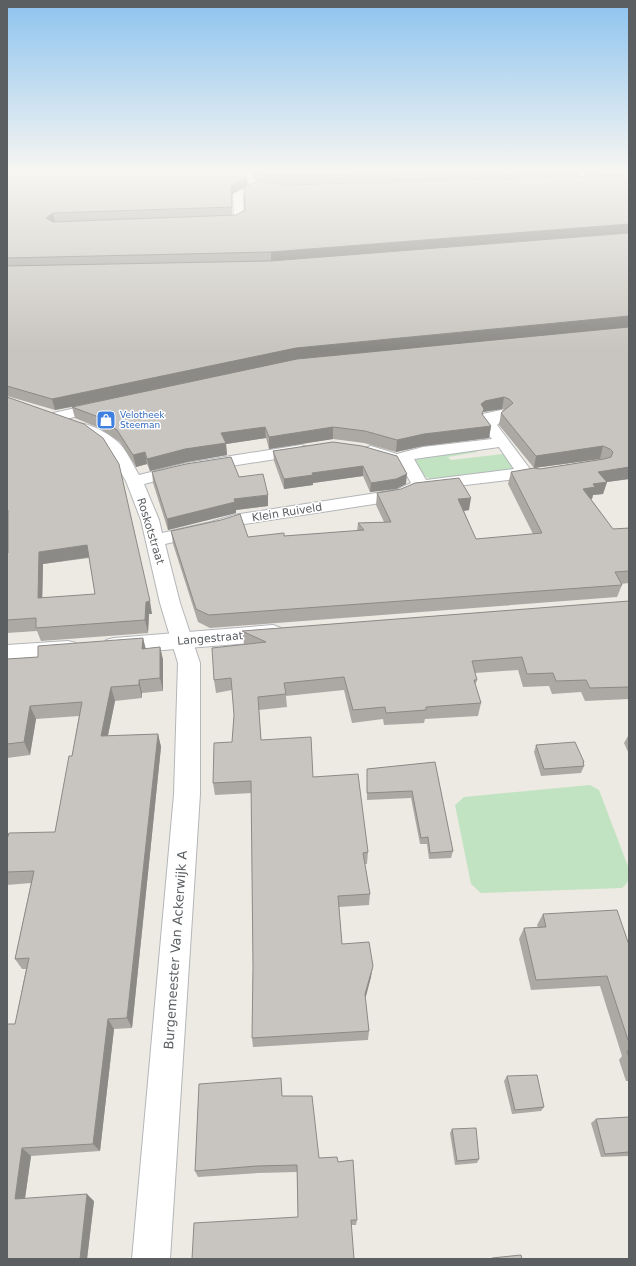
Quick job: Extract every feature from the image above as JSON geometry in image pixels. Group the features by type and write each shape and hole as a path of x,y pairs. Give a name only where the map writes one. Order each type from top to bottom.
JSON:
{"street":[{"path":"54,416 116,404"},
{"name":"Roskotstraat","path":"36,410 93,432 113,446 134,481 150,520 170,603 183,641"},
{"path":"501,415 488,417 492,422 489,425 526,473"},
{"path":"399,458 423,452 503,442"},
{"path":"134,481 188,468 318,447"},
{"path":"356,448 399,458 408,462 420,486"},
{"name":"Klein Ruiveld","path":"155,540 216,527 234,520 400,495 420,486 526,473 537,475 551,473"},
{"name":"Langestraat","path":"7,653 292,632"},
{"name":"Burgemeester Van Ackerwijk A","path":"151,1259 187,794 189,663 183,641"}],"green space":[{"path":"475,449 477,452 448,457 451,460 503,454 514,469 435,480 424,475 414,458"},
{"path":"590,785 599,790 629,869 628,880 622,888 481,893 471,884 455,805 464,797"}],"building":[{"path":"7,231 538,231 271,252 7,258"},
{"path":"629,233 629,316 296,348 52,399 7,386 7,266 271,261"},
{"path":"629,327 629,467 598,472 607,482 593,484 595,487 583,489 613,529 629,528 629,571 615,572 622,585 209,615 196,609 171,531 221,520 240,514 248,537 284,533 284,536 364,530 358,523 391,522 377,493 401,489 415,483 459,478 471,498 458,499 476,539 542,533 511,472 604,459 611,457 613,452 603,446 536,456 501,413 513,403 504,397 485,401 481,404 484,409 482,414 491,426 424,434 397,440 365,431 333,427 269,437 265,427 221,433 226,443 185,449 147,459 145,452 133,455 117,430 96,416 72,407 297,359"},
{"path":"7,397 84,424 103,438 119,464 150,601 146,602 145,620 36,628 36,618 7,620","holes":["87,545 95,594 38,598 39,552"]},
{"path":"333,442 362,446 397,456 407,474 396,479 371,483 363,466 312,473 313,475 284,479 273,451"},
{"path":"231,457 239,477 263,474 268,495 234,499 235,502 167,519 152,472 186,464"},
{"path":"629,601 629,687 590,688 586,680 556,681 553,673 527,674 522,657 472,661 477,680 474,680 481,703 426,707 426,710 386,713 385,707 353,710 344,677 284,683 286,694 258,697 261,740 311,737 313,777 358,774 368,852 363,853 370,894 338,896 342,944 369,942 373,966 365,994 369,1031 252,1038 253,967 251,781 213,783 214,743 232,742 234,715 231,678 214,680 212,648 266,642 242,631"},
{"path":"143,638 142,649 160,647 160,678 139,680 139,685 111,687 101,736 158,734 127,1018 108,1019 93,1144 22,1148 15,1199 87,1194 80,1259 7,1259 7,1024 15,1024 29,958 15,959 34,871 7,872 7,839 9,833 55,832 69,756 72,756 82,702 30,706 24,742 7,744 7,659 38,657 38,646"},
{"path":"575,742 584,762 584,766 544,769 536,745"},
{"path":"435,762 453,851 430,853 428,837 421,838 412,791 367,793 367,769"},
{"path":"617,910 629,945 629,1043 607,976 536,980 524,928 546,927 543,914"},
{"path":"537,1075 544,1107 515,1110 507,1076"},
{"path":"281,1078 282,1096 312,1096 319,1158 337,1157 338,1162 353,1160 357,1220 351,1220 354,1259 192,1259 194,1223 298,1217 297,1165 257,1166 195,1171 199,1084"},
{"path":"629,1117 629,1152 605,1154 596,1119"},
{"path":"476,1128 479,1159 457,1161 452,1129"},
{"path":"521,1255 522,1259 492,1259 492,1258"}],"place":[{"name":"Velotheek Steeman","path":"106,420"}]}
